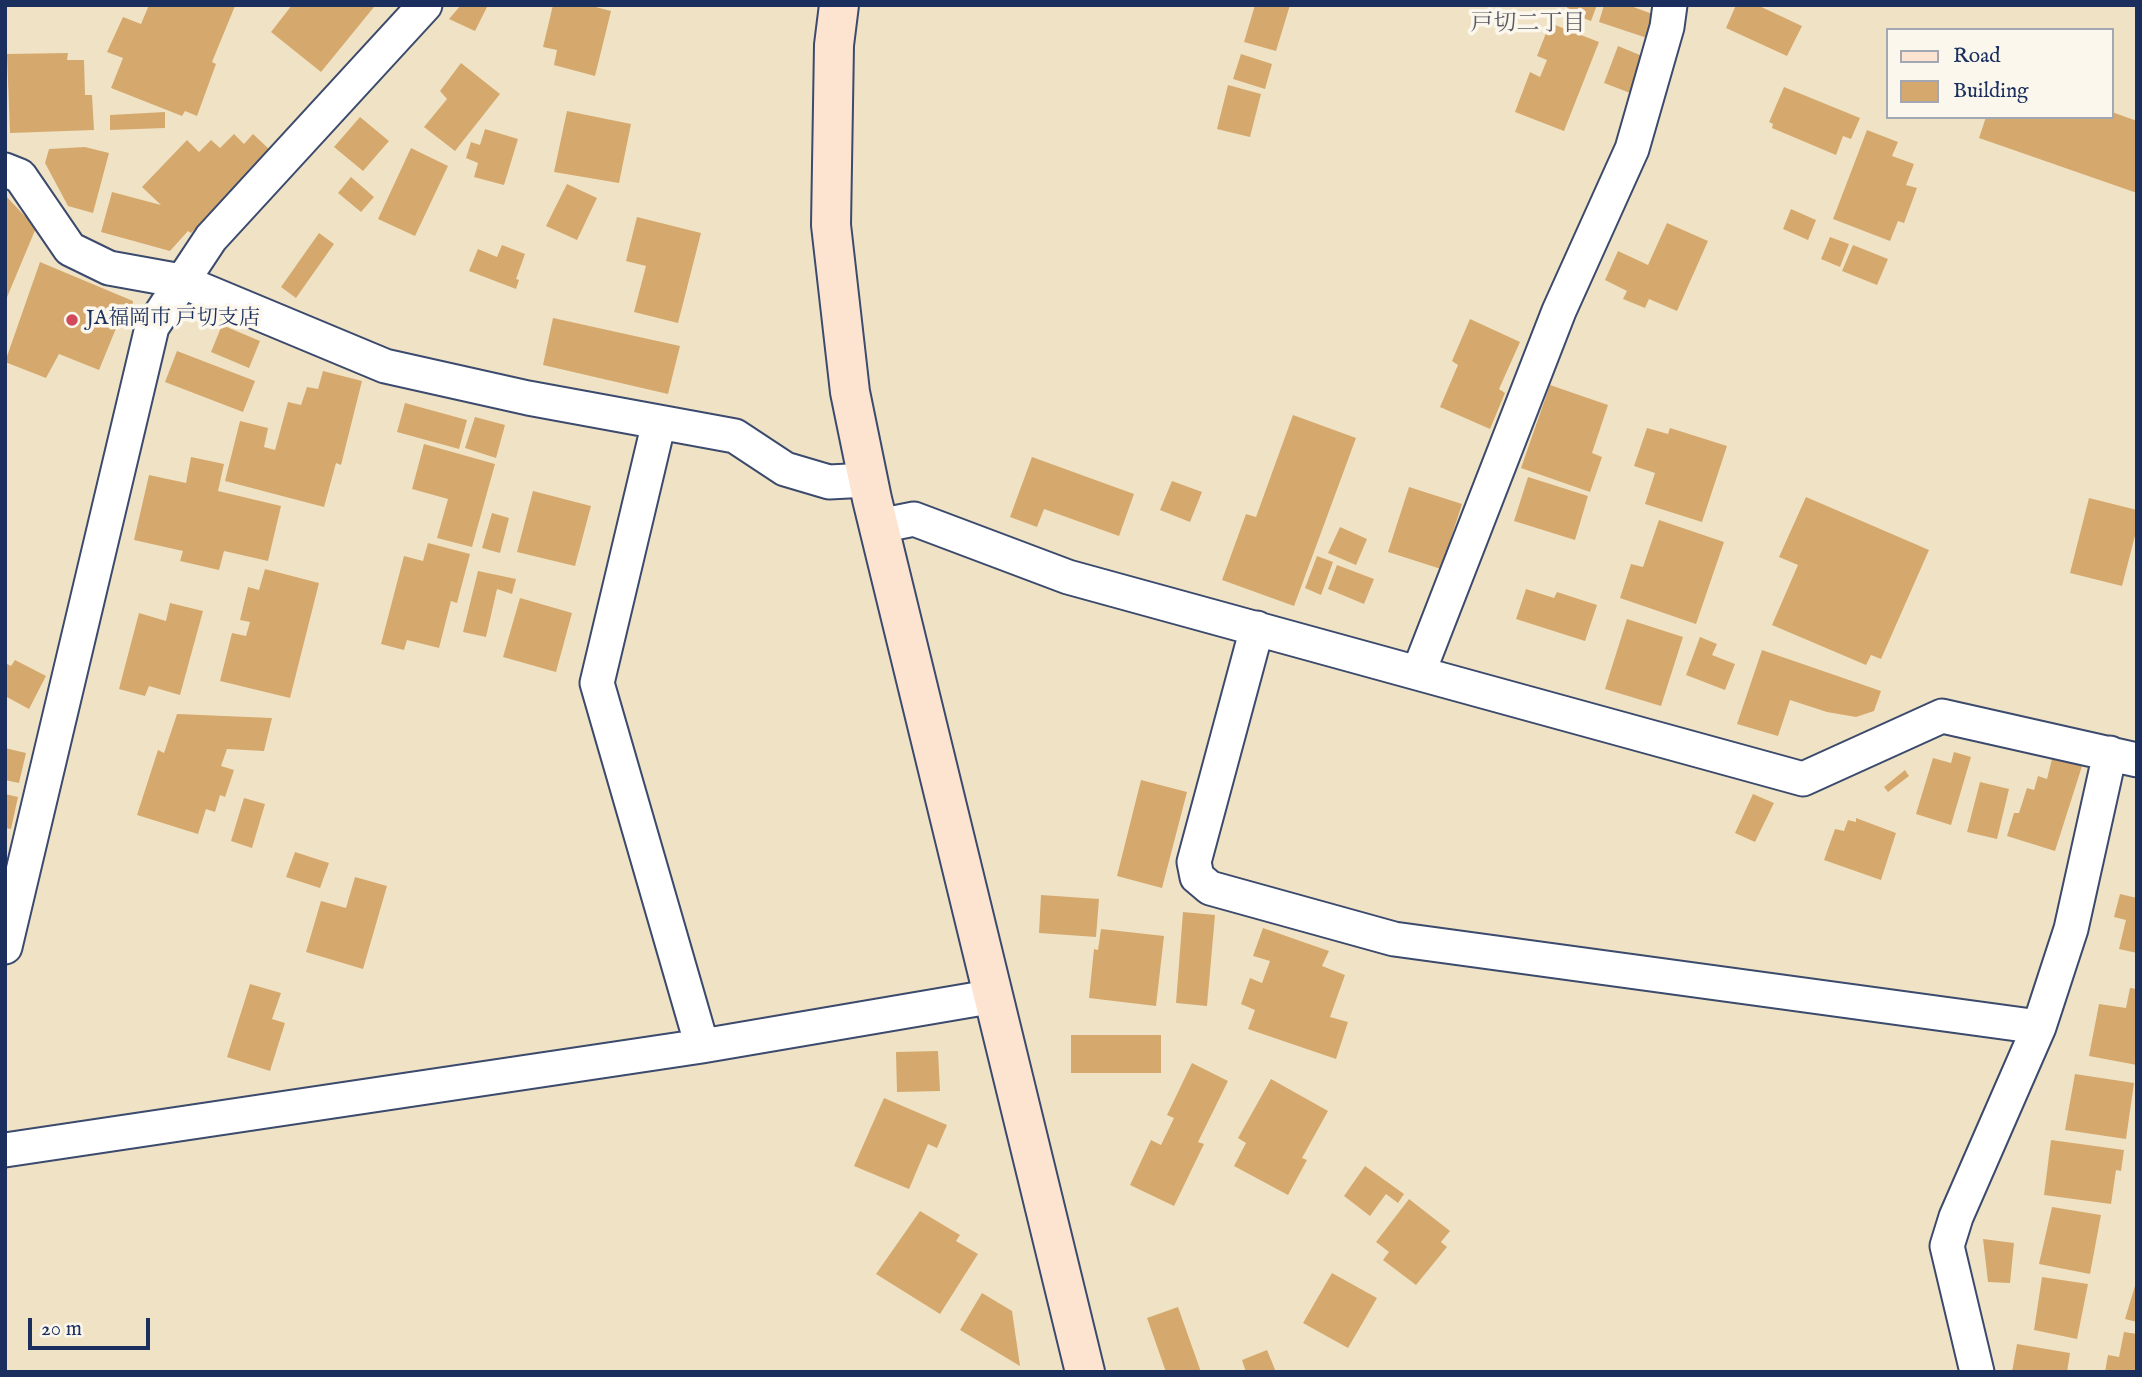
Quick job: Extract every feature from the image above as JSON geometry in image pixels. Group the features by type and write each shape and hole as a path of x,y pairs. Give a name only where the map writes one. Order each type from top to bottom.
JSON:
{"street":[{"path":"5,947 152,327 211,238 425,5"},
{"path":"839,5 834,45 831,226 850,393 879,526 1085,1372"},
{"path":"1419,671 1559,311 1632,149 1667,27 1670,5"},
{"path":"5,170 20,176 70,249 109,268 181,281 385,366 528,398 735,436 785,469 829,482 868,480"},
{"path":"659,422 597,683 702,1046"},
{"path":"879,526 914,519 1068,577 1419,671 1803,779 1942,716 2124,757 2039,1027 1956,1217 1947,1246 1977,1372"},
{"path":"1257,628 1194,862 1198,877 1210,888 1394,939 2039,1027"},
{"path":"5,1150 702,1046 995,996"}],"building":[{"path":"149,5 235,6 212,62 216,64 197,116 185,111 182,116 111,88 123,58 107,52 123,17 141,24"},
{"path":"292,5 374,7 321,72 271,32"},
{"path":"461,5 488,5 475,31 449,19"},
{"path":"553,5 588,5 611,11 595,76 554,65 557,50 543,47"},
{"path":"1255,5 1290,5 1276,51 1244,42"},
{"path":"1568,5 1597,5 1591,21 1566,12"},
{"path":"1604,5 1628,5 1658,16 1650,39 1599,22"},
{"path":"1736,5 1757,5 1802,26 1787,56 1726,28"},
{"path":"1550,23 1599,42 1564,131 1515,112 1530,72 1540,77 1547,60 1537,56"},
{"path":"1618,46 1652,60 1638,96 1604,83"},
{"path":"68,53 67,60 84,60 85,95 92,95 94,130 10,133 7,54"},
{"path":"1241,54 1272,64 1265,89 1233,79"},
{"path":"461,63 500,94 455,151 424,127 447,99 440,91"},
{"path":"1228,85 1261,94 1250,137 1217,129"},
{"path":"1784,87 1860,118 1851,139 1843,136 1836,155 1772,128 1773,124 1769,122"},
{"path":"567,111 631,124 619,183 554,172"},
{"path":"165,112 165,128 110,130 110,115"},
{"path":"2114,113 2137,121 2137,193 1979,138 1985,119 2114,119"},
{"path":"360,117 389,141 363,171 334,147"},
{"path":"485,129 518,139 504,185 474,177 478,163 466,158 471,142 480,145"},
{"path":"1867,130 1898,142 1892,156 1914,164 1906,185 1917,188 1904,223 1898,221 1890,241 1833,219"},
{"path":"234,134 244,144 253,134 269,149 191,233 188,231 170,251 101,232 112,192 161,205 142,187 187,140 199,152 211,140 220,148"},
{"path":"85,147 109,153 93,213 68,206 45,163 49,149"},
{"path":"411,148 448,166 415,236 378,219"},
{"path":"351,177 374,197 361,212 338,193"},
{"path":"567,184 597,198 577,240 546,226"},
{"path":"5,195 36,228 5,302"},
{"path":"1791,209 1816,220 1808,240 1783,229"},
{"path":"637,217 701,233 678,323 634,312 646,266 626,261"},
{"path":"1667,223 1708,241 1677,311 1649,299 1645,308 1623,299 1627,291 1605,280 1618,251 1648,265"},
{"path":"319,233 334,244 296,298 281,287"},
{"path":"1830,237 1849,244 1840,267 1821,259"},
{"path":"502,245 525,254 516,279 519,280 516,289 469,271 478,249 497,257"},
{"path":"1853,245 1888,259 1877,285 1842,271"},
{"name":"JA福岡市 戸切支店","path":"40,262 133,301 132,315 119,321 99,370 59,354 46,378 5,362"},
{"path":"553,318 680,346 668,394 543,365"},
{"path":"1470,319 1520,342 1499,389 1505,393 1490,429 1440,407 1458,365 1452,361"},
{"path":"222,325 260,341 249,368 211,352"},
{"path":"177,351 255,381 243,412 165,382"},
{"path":"323,371 362,381 341,465 336,463 324,507 225,481 240,421 268,428 264,447 275,450 288,402 301,405 307,387 318,389"},
{"path":"1550,385 1608,405 1592,453 1602,457 1590,492 1521,468"},
{"path":"405,403 467,420 459,449 397,432"},
{"path":"1293,415 1356,438 1294,606 1222,580 1246,514 1256,517"},
{"path":"475,417 505,425 496,458 465,448"},
{"path":"1647,428 1668,434 1670,428 1727,446 1702,522 1645,504 1655,473 1634,466"},
{"path":"424,444 495,464 472,547 437,538 448,499 412,489"},
{"path":"191,457 224,464 218,491 281,506 268,561 224,551 219,570 180,561 183,551 134,540 149,475 186,483"},
{"path":"1032,457 1134,494 1119,536 1044,509 1037,527 1010,517"},
{"path":"1528,477 1588,496 1575,540 1514,521"},
{"path":"1172,481 1202,492 1190,522 1160,510"},
{"path":"1409,487 1462,504 1441,569 1388,552"},
{"path":"533,491 591,506 575,566 517,552"},
{"path":"1806,497 1929,550 1881,659 1871,655 1866,665 1772,625 1798,565 1779,557"},
{"path":"2089,498 2137,510 2137,528 2122,586 2070,573"},
{"path":"492,513 509,518 500,553 482,548"},
{"path":"1659,520 1724,542 1696,624 1620,598 1631,564 1643,567"},
{"path":"1340,527 1367,539 1356,565 1328,553"},
{"path":"428,543 470,554 457,603 451,601 439,648 407,640 404,650 381,644 404,556 423,561"},
{"path":"1317,556 1333,562 1321,595 1305,588"},
{"path":"1337,565 1374,579 1364,604 1328,589"},
{"path":"265,569 319,583 290,698 220,681 232,633 246,636 250,622 240,620 248,587 259,590"},
{"path":"478,571 516,579 512,594 497,589 486,637 463,632"},
{"path":"1526,589 1554,598 1557,592 1597,605 1585,641 1516,619"},
{"path":"520,598 572,613 556,672 503,657"},
{"path":"170,603 203,611 180,695 149,686 145,696 119,689 139,613 166,621"},
{"path":"1627,619 1683,637 1661,706 1605,689"},
{"path":"1700,637 1717,644 1712,655 1735,664 1725,690 1686,675"},
{"path":"1762,650 1881,691 1874,711 1856,717 1827,712 1790,700 1778,736 1737,724"},
{"path":"15,660 46,676 29,709 5,696 5,663 11,666"},
{"path":"177,714 272,718 264,751 227,749 221,766 234,770 225,797 220,795 215,812 206,809 198,834 137,815 158,750 164,753"},
{"path":"5,748 26,753 19,783 5,780"},
{"path":"1954,752 1971,757 1951,825 1916,814 1933,758 1951,763"},
{"path":"2053,755 2083,763 2055,851 2007,836 2014,813 2019,813 2027,788 2034,790 2038,776 2047,779"},
{"path":"1905,770 1909,776 1888,792 1884,787"},
{"path":"1141,780 1187,792 1162,888 1117,876"},
{"path":"1980,782 2009,789 1997,839 1967,832"},
{"path":"5,794 18,797 11,829 5,828"},
{"path":"1753,794 1774,803 1755,842 1735,833"},
{"path":"244,798 265,804 252,848 231,841"},
{"path":"1856,818 1896,833 1881,880 1824,860 1835,829 1844,831 1848,820 1856,822"},
{"path":"295,852 329,863 320,888 286,877"},
{"path":"355,877 387,886 363,969 306,952 321,901 346,908"},
{"path":"2120,894 2137,898 2137,953 2119,949 2126,920 2114,917"},
{"path":"1041,895 1099,899 1096,937 1039,933"},
{"path":"1183,912 1215,915 1207,1006 1176,1003"},
{"path":"1263,928 1329,951 1322,966 1345,975 1330,1017 1348,1022 1336,1059 1248,1029 1255,1010 1241,1004 1250,978 1262,983 1270,961 1253,956"},
{"path":"1101,929 1164,936 1156,1006 1089,998 1094,949 1098,950"},
{"path":"250,984 281,993 272,1019 285,1023 270,1071 227,1057"},
{"path":"2130,988 2137,989 2137,1065 2089,1056 2099,1004 2126,1008"},
{"path":"1071,1035 1161,1035 1161,1073 1071,1073"},
{"path":"938,1051 940,1091 897,1092 896,1052"},
{"path":"1192,1063 1228,1081 1198,1142 1204,1144 1174,1206 1130,1185 1151,1140 1161,1145 1174,1118 1167,1115"},
{"path":"2075,1074 2134,1083 2126,1139 2065,1130"},
{"path":"1271,1079 1328,1111 1302,1158 1307,1160 1288,1195 1234,1166 1246,1143 1238,1138"},
{"path":"884,1098 947,1125 937,1148 928,1144 909,1189 854,1166"},
{"path":"2051,1140 2124,1150 2121,1171 2116,1170 2111,1204 2044,1195"},
{"path":"1365,1166 1404,1194 1398,1203 1386,1194 1370,1216 1344,1196"},
{"path":"1409,1199 1450,1231 1441,1242 1447,1247 1416,1285 1383,1260 1389,1252 1376,1242"},
{"path":"2052,1207 2101,1215 2090,1274 2039,1264"},
{"path":"920,1211 960,1235 956,1241 978,1254 940,1314 876,1274"},
{"path":"1983,1239 2014,1243 2010,1283 1988,1282"},
{"path":"1332,1273 1377,1298 1348,1348 1303,1323"},
{"path":"2042,1277 2088,1284 2077,1339 2034,1330"},
{"path":"2137,1279 2137,1322 2125,1319"},
{"path":"982,1293 1012,1311 1020,1366 960,1330"},
{"path":"1178,1307 1201,1372 1166,1372 1147,1318"},
{"path":"2124,1332 2137,1334 2137,1372 2105,1372 2108,1355 2119,1357"},
{"path":"2017,1344 2070,1353 2067,1372 2012,1372"},
{"path":"1267,1350 1276,1372 1246,1372 1242,1360"}],"place":[{"name":"JA福岡市 戸切支店","path":"72,320"}],"district":[{"name":"戸切二丁目","path":"1528,25"}]}
